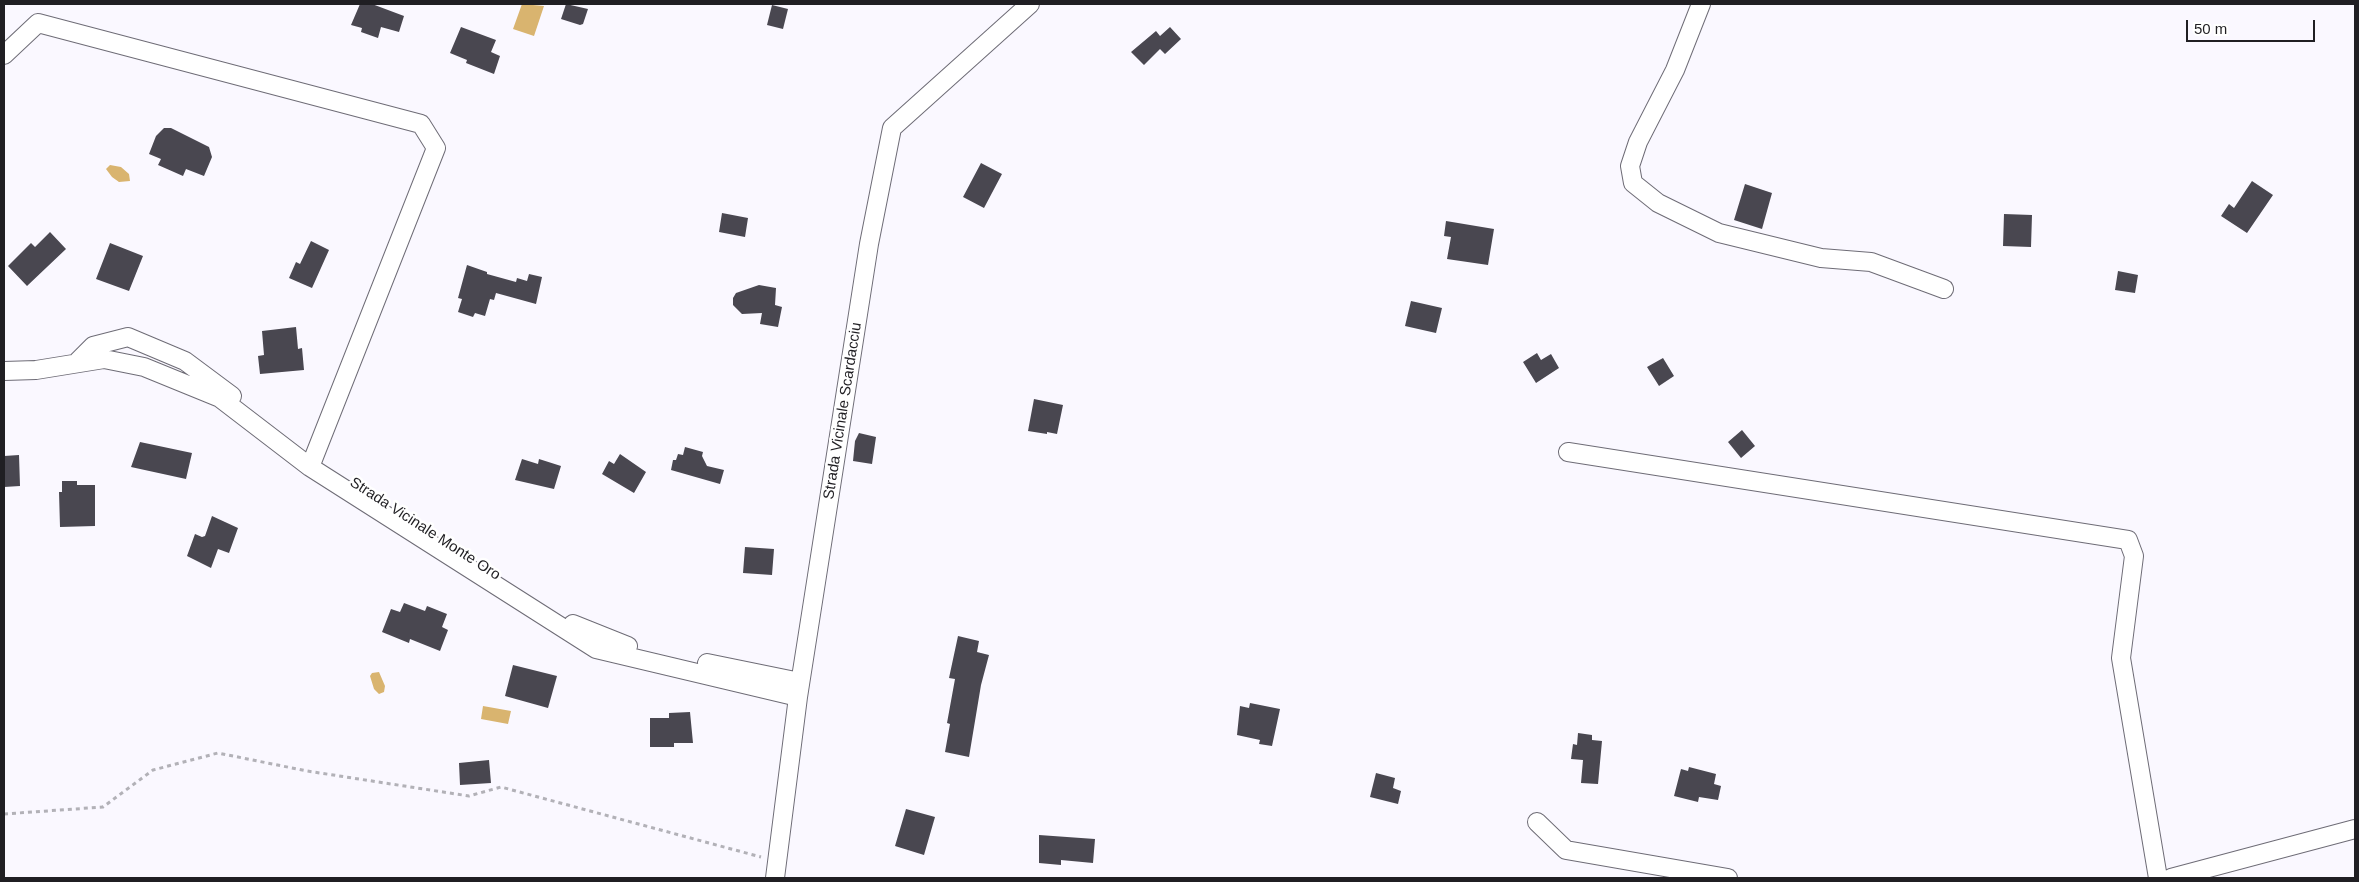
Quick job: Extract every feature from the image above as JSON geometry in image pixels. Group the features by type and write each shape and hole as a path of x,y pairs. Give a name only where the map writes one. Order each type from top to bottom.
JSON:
{"street":[{"name":"Strada Vicinale Scardacciu","path":"776,871 799,689 870,244 892,128 1030,4"},
{"path":"1701,4 1675,70 1638,142 1630,166 1632,183 1658,203 1719,232 1821,258 1871,262 1944,289"},
{"path":"4,55 38,23 420,124 436,148 312,462"},
{"name":"Strada Vicinale Monte Oro","path":"78,361 93,346 128,337 185,362 312,462"},
{"name":"Strada Vicinale Monte Oro","path":"4,371 36,370 78,361 104,359 144,367 220,398 312,462 596,649 799,689"},
{"path":"1568,452 2128,540 2134,556 2122,658 2158,878"},
{"path":"1537,822 1566,850 1728,878"},
{"path":"2170,878 2355,829"}],"path":[{"path":"4,814 103,807 153,770 218,752 307,770 469,796 501,787 754,854 776,871"}],"shaded area":[{"path":"522,4 544,6 534,36 513,29"},
{"path":"110,165 121,167 129,174 130,181 119,182 112,177 106,169"},
{"path":"379,672 385,686 384,692 379,694 374,689 370,676 372,673"},
{"path":"483,706 511,711 508,724 481,719"}],"building":[{"path":"360,4 372,4 404,16 399,32 381,27 378,38 361,32 362,28 351,25"},
{"path":"566,4 588,9 583,24 580,25 561,19"},
{"path":"772,5 788,9 783,29 767,25"},
{"path":"461,27 496,40 491,52 500,56 494,74 466,63 467,60 450,53"},
{"path":"1170,27 1181,39 1165,54 1160,49 1144,65 1131,52 1156,31 1160,36"},
{"path":"164,128 171,128 209,147 212,157 204,176 186,169 183,176 158,165 161,159 149,154 156,136"},
{"path":"981,163 1002,174 984,208 963,197"},
{"path":"2252,181 2273,195 2247,233 2221,216 2229,204 2234,208"},
{"path":"1745,184 1772,193 1762,229 1734,220"},
{"path":"722,213 748,218 745,237 719,232"},
{"path":"2004,214 2032,215 2031,247 2003,246"},
{"path":"1446,221 1494,229 1488,265 1447,259 1451,237 1444,236"},
{"path":"50,232 66,249 27,286 8,266 31,243 35,247"},
{"path":"311,241 329,250 312,288 289,278 296,262 300,264"},
{"path":"110,243 143,256 129,291 96,279"},
{"path":"467,265 487,272 487,274 516,282 517,278 527,281 529,274 542,277 536,304 496,293 494,300 490,299 485,316 475,313 473,317 458,312 462,299 458,298"},
{"path":"2118,271 2138,275 2135,293 2115,290"},
{"path":"759,285 776,288 775,305 782,307 778,327 760,324 762,313 742,314 733,305 733,298 736,293"},
{"path":"1411,301 1442,308 1436,333 1405,326"},
{"path":"296,327 298,349 302,348 304,370 260,374 258,356 264,355 262,331"},
{"path":"1537,353 1541,360 1551,354 1559,368 1536,383 1523,362"},
{"path":"1663,358 1674,376 1659,386 1647,367"},
{"path":"1034,399 1063,405 1057,434 1028,431"},
{"path":"1742,430 1755,446 1741,458 1728,442"},
{"path":"859,433 876,437 872,464 853,461 855,441"},
{"path":"140,442 192,453 186,479 131,467"},
{"path":"685,447 703,452 702,456 707,466 724,470 720,484 671,470 673,460 676,460 678,454 683,455"},
{"path":"620,454 646,472 634,493 602,474 609,461 614,464"},
{"path":"19,455 20,486 4,487 4,456"},
{"path":"522,459 538,464 539,459 561,466 554,489 515,480"},
{"path":"62,481 77,481 77,485 95,485 95,526 60,527 59,492 62,492"},
{"path":"212,516 238,528 229,553 218,549 211,568 187,556 195,534 202,537 205,536"},
{"path":"745,547 774,549 772,575 743,573"},
{"path":"404,603 425,611 427,606 447,614 442,627 448,630 440,651 410,639 409,643 382,632 391,609 400,612"},
{"path":"958,636 979,641 977,652 989,655 981,685 969,757 945,752 950,724 947,723 955,679 949,678"},
{"path":"513,665 557,676 548,708 505,696"},
{"path":"1250,703 1280,709 1272,746 1259,744 1260,740 1237,735 1240,706 1249,708"},
{"path":"690,712 693,743 674,743 674,747 650,747 650,718 669,718 669,713"},
{"path":"1578,733 1592,735 1592,740 1602,741 1598,784 1581,783 1583,760 1571,759 1573,744 1577,745"},
{"path":"489,760 491,783 460,785 459,763"},
{"path":"1689,767 1716,774 1714,784 1721,786 1718,800 1699,797 1698,802 1674,796 1681,769 1688,771"},
{"path":"1376,773 1395,778 1393,788 1401,791 1398,804 1370,797"},
{"path":"906,809 935,817 924,855 895,846"},
{"path":"1039,835 1095,839 1093,863 1061,860 1061,865 1039,863"}]}
